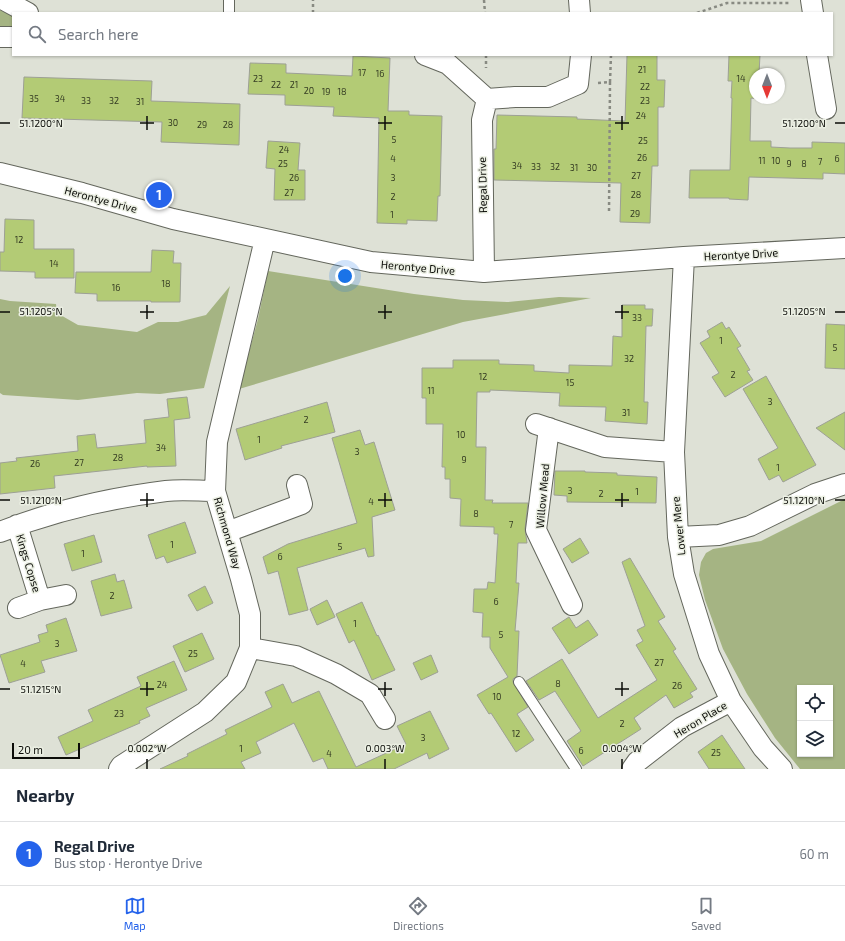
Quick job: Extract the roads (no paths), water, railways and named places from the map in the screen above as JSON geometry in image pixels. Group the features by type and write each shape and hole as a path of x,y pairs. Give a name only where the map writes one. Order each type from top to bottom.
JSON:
{"street":[{"path":"4,0 26,12"},
{"path":"579,0 580,12"},
{"path":"0,37 12,37"},
{"path":"428,56 448,64 487,99 548,97 578,84 581,56"},
{"path":"817,56 826,109"},
{"name":"Regal Drive","path":"484,272 482,120 487,99"},
{"name":"Herontye Drive","path":"0,173 173,219 371,262 484,272 684,257 845,248"},
{"name":"Richmond Way","path":"119,769 121,766 154,743 205,712 236,682 250,648 250,614 215,491 217,442 265,239"},
{"name":"Lower Mere","path":"684,257 674,452 678,537 684,574 709,654 731,701 763,748 782,769"},
{"name":"Willow Mead","path":"572,605 536,530 542,426 605,447 674,452"},
{"path":"678,537 719,535 750,526 815,494 845,484"},
{"path":"227,532 302,504 297,485"},
{"path":"8,529 61,511 120,499 168,491 215,491"},
{"name":"Kings Copse","path":"8,529 40,600"},
{"name":"Kings Copse","path":"18,608 40,600 66,595"},
{"path":"250,648 296,656 336,674 370,694 385,719"},
{"name":"Heron Place","path":"632,769 637,762 682,728 731,701"}],"lane":[{"path":"229,0 229,12"},
{"path":"519,682 576,769"}],"place":[{"name":"Regal Drive","path":"159,195"}]}
